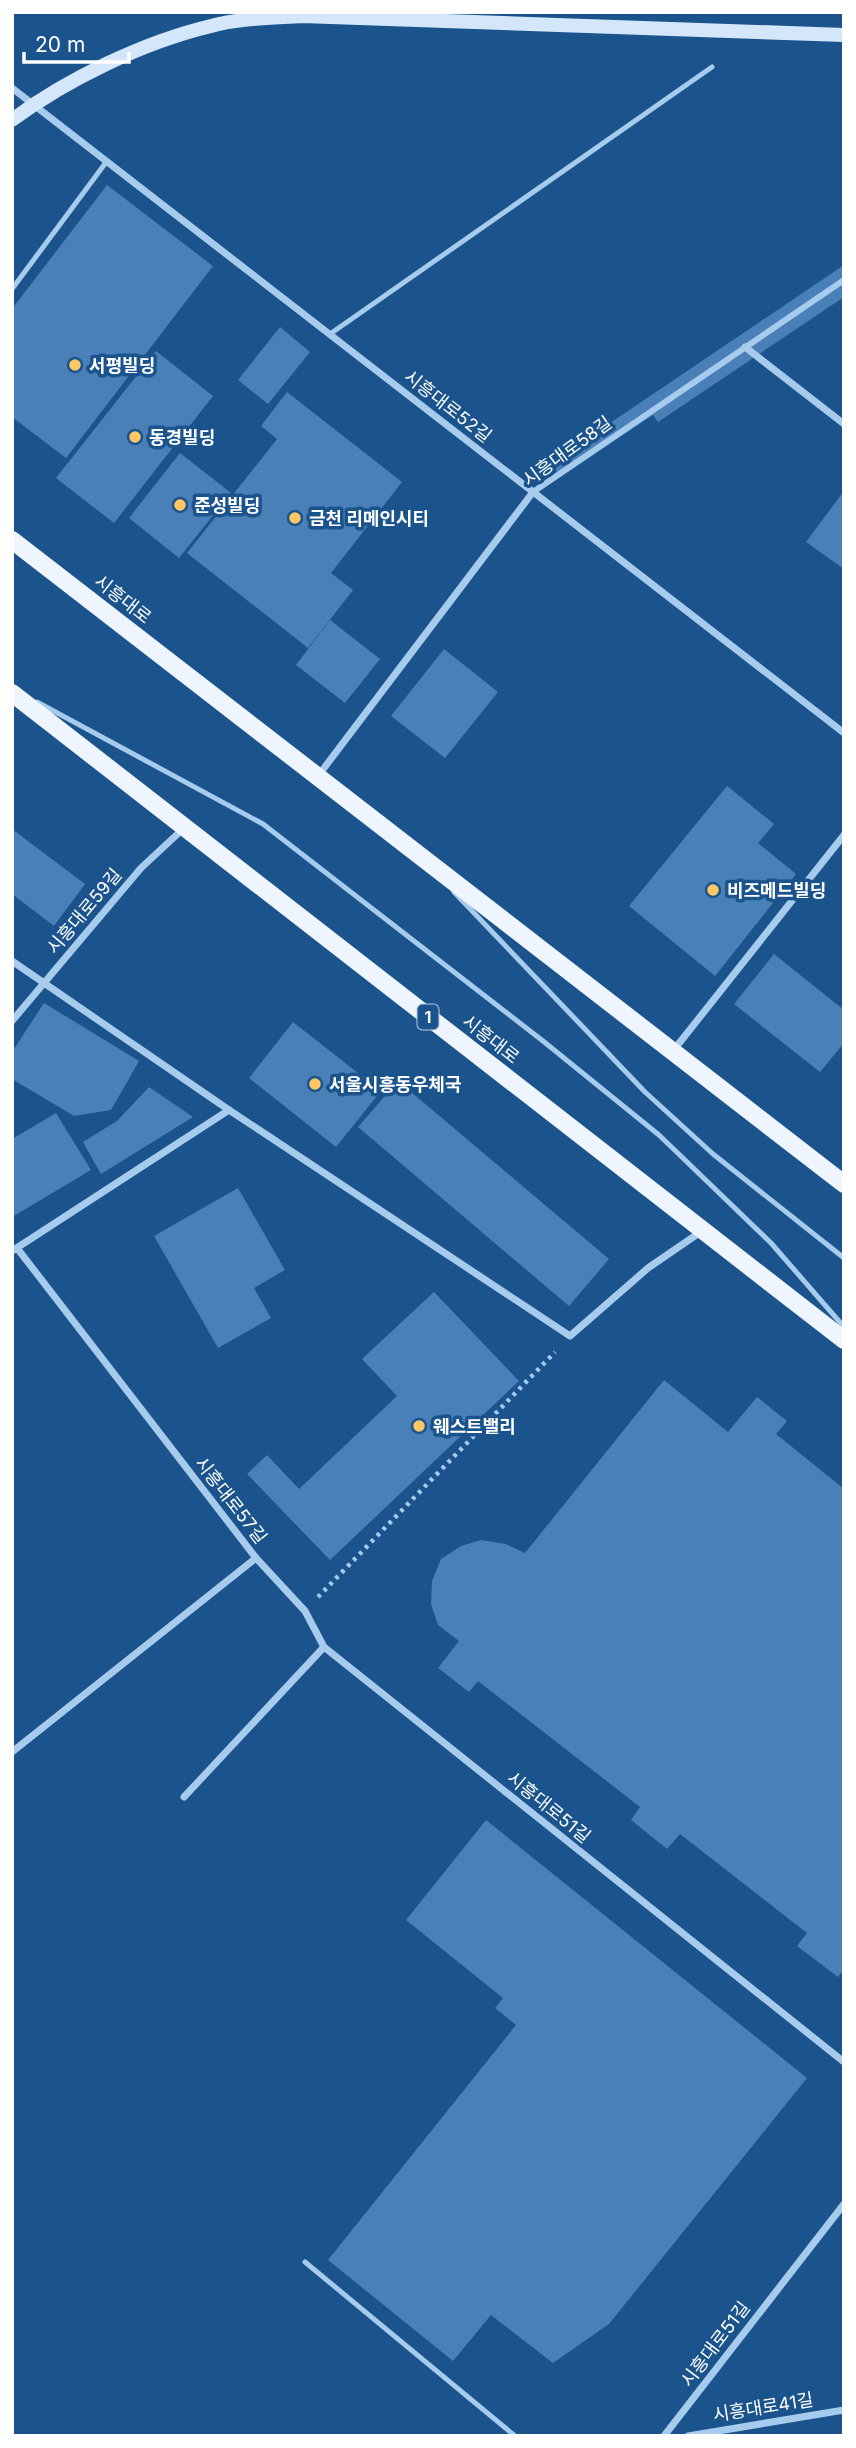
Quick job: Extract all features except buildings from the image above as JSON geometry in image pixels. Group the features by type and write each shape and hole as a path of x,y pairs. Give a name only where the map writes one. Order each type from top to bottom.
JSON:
{"main road":[{"path":"12,120 34,104 107,66 161,42 212,25 302,14 449,17 844,35"},
{"name":"시흥대로","path":"12,540 844,1184"},
{"name":"시흥대로","path":"12,691 844,1340"}],"street":[{"name":"시흥대로52길","path":"12,88 844,733"},
{"name":"시흥대로58길","path":"317,776 533,492 844,280"},
{"path":"745,347 844,424"},
{"name":"시흥대로59길","path":"12,1021 141,868 185,827"},
{"path":"673,1052 844,835"},
{"path":"12,961 229,1110 570,1336 648,1268 702,1230"},
{"name":"시흥대로57길","path":"12,1752 256,1558 15,1249 229,1110"},
{"name":"시흥대로51길","path":"256,1558 304,1611 324,1647 844,2062"},
{"path":"184,1797 324,1647"},
{"name":"시흥대로51길","path":"664,2436 844,2204"},
{"name":"시흥대로41길","path":"688,2436 844,2410"}],"lane":[{"path":"330,334 712,67"},
{"path":"12,289 107,161"},
{"path":"12,691 273,832 630,1110 771,1243 844,1327"},
{"path":"420,856 645,1092 713,1154 844,1258"},
{"path":"305,2262 514,2436"}],"path":[{"path":"304,1611 570,1336"}],"place":[{"name":"서평빌딩","path":"75,365"},
{"name":"동경빌딩","path":"135,437"},
{"name":"준성빌딩","path":"180,505"},
{"name":"금천 리메인시티","path":"295,518"},
{"name":"비즈메드빌딩","path":"713,890"},
{"name":"서울시흥동우체국","path":"315,1084"},
{"name":"웨스트밸리","path":"419,1426"}]}
